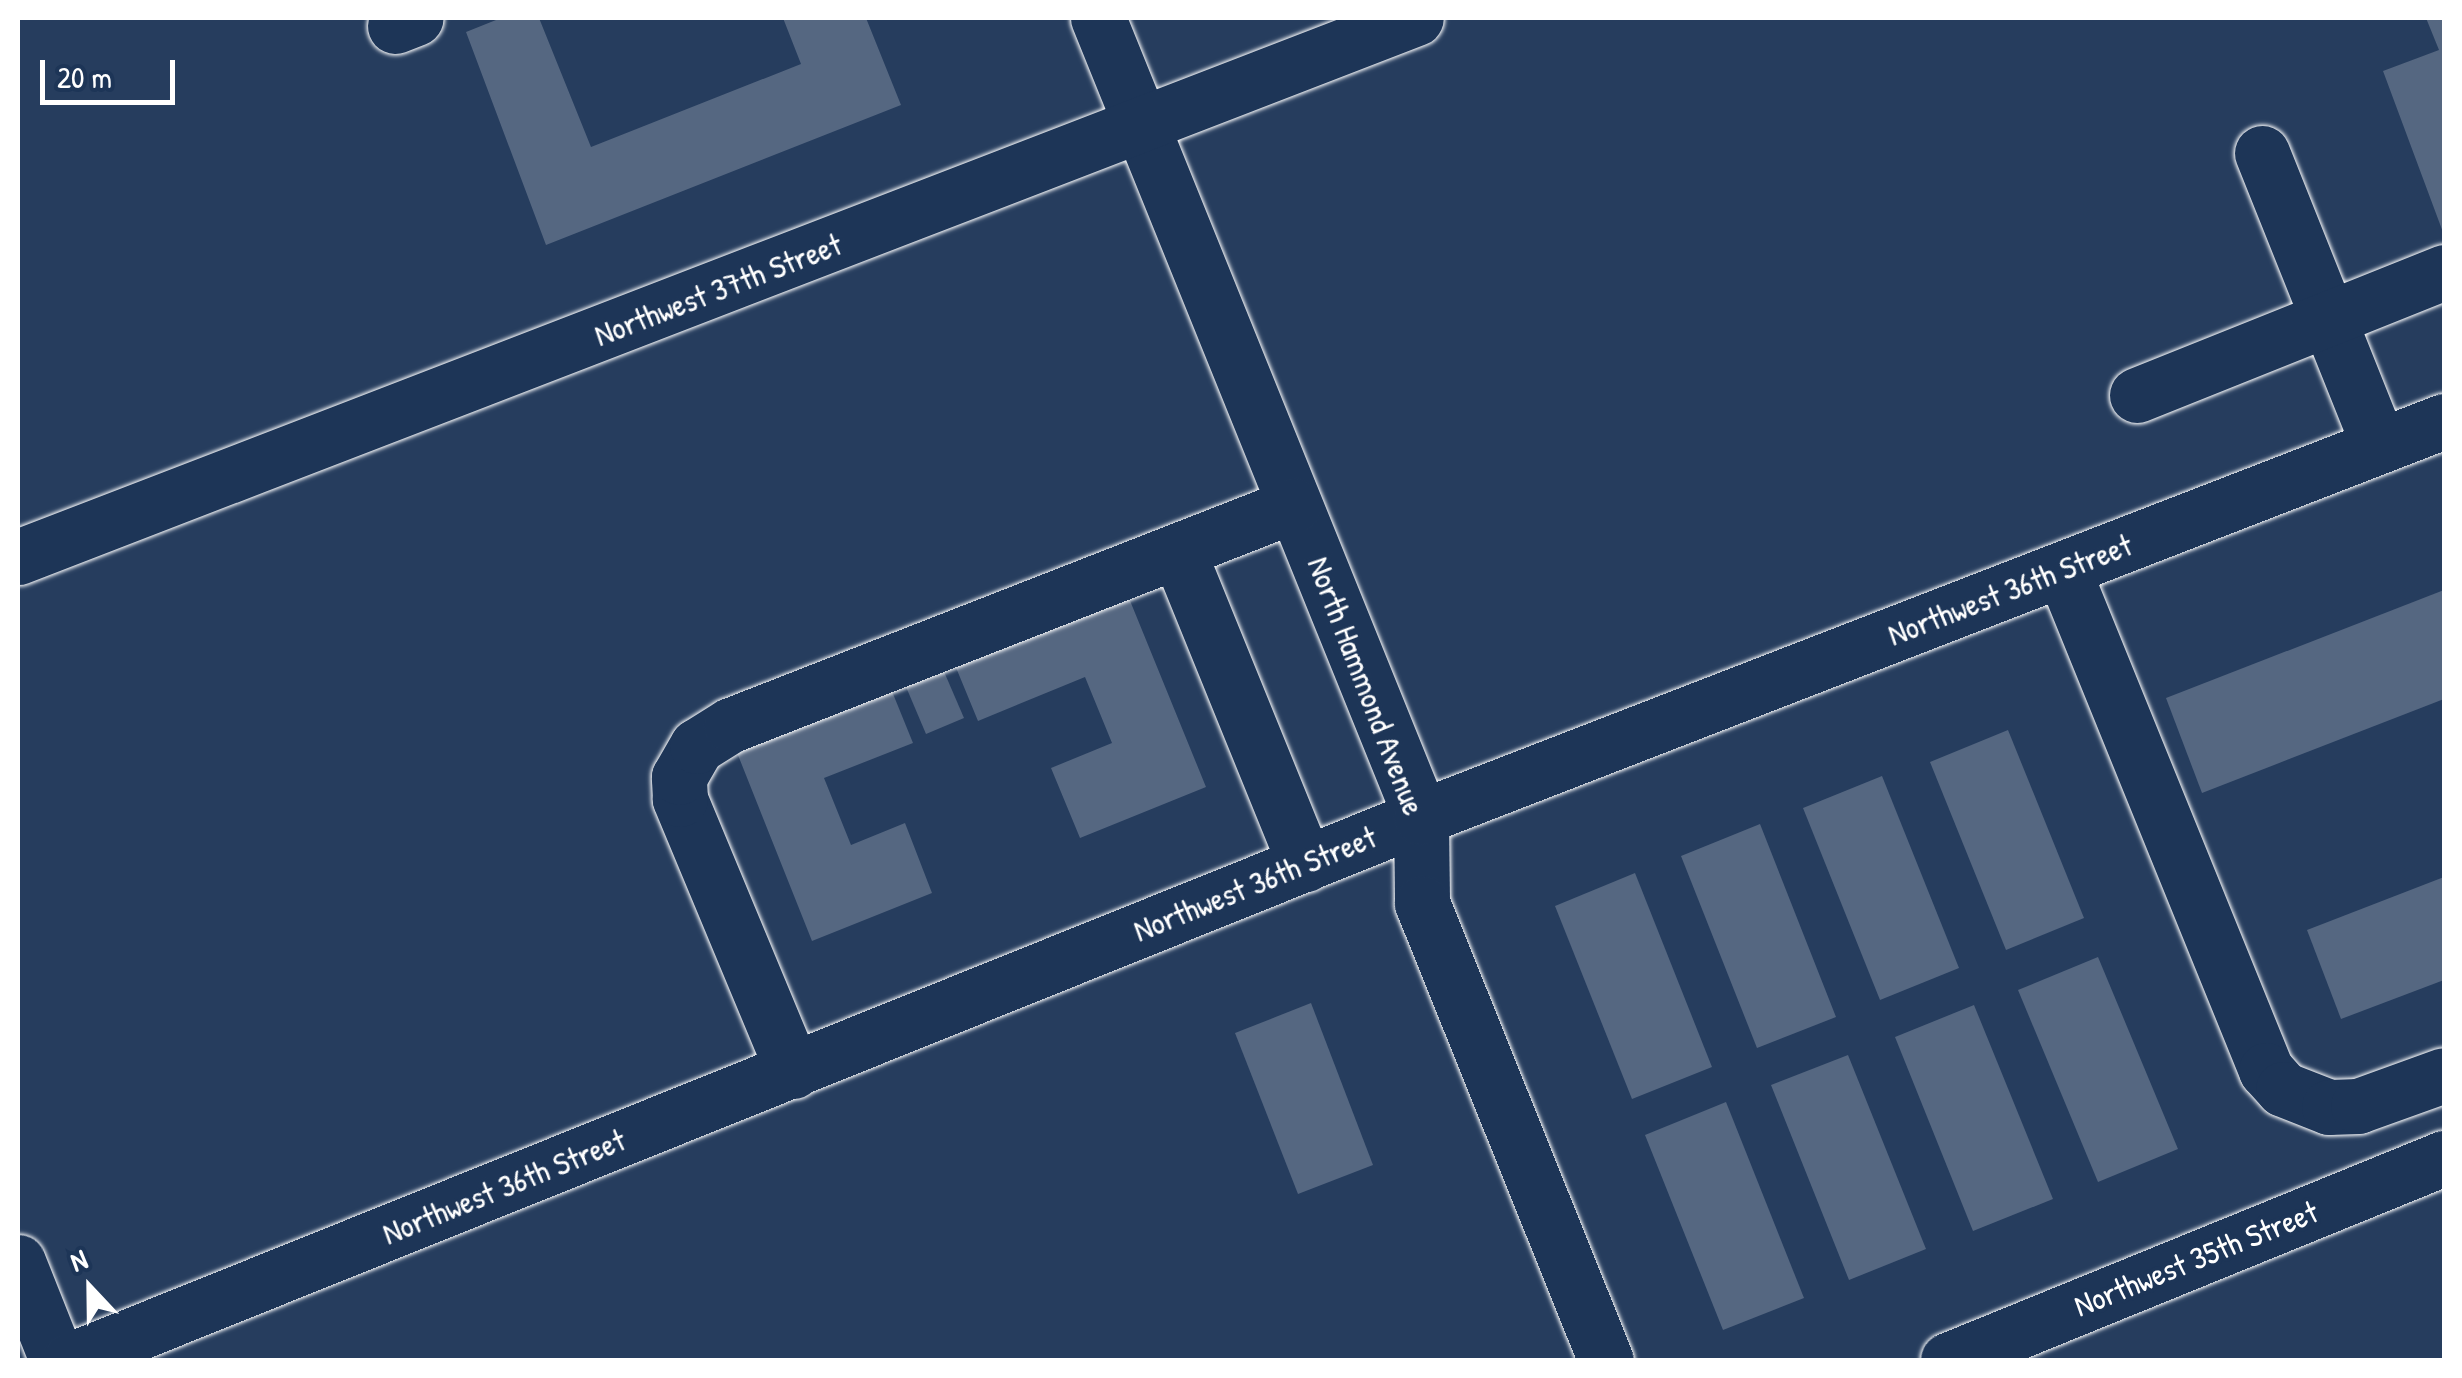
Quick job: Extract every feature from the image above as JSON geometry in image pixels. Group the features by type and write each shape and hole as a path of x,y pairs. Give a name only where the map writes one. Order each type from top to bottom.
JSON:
{"street":[{"name":"North Hammond Avenue","path":"1098,18 1420,818 1422,902 1606,1360"},
{"name":"Northwest 37th Street","path":"18,557 1141,124 1384,23"},
{"path":"2262,154 2379,446"},
{"path":"2137,395 2444,272"},
{"name":"Northwest 36th Street","path":"70,1360 1420,818 2444,421"},
{"path":"793,1071 680,799 679,778 698,746 731,725 1294,505"},
{"path":"1178,550 1306,864"},
{"path":"2063,570 2266,1070 2283,1089 2329,1107 2358,1106 2444,1075"},
{"name":"Northwest 35th Street","path":"1948,1360 2444,1158"},
{"path":"18,1262 57,1360"}],"building":[{"path":"501,18 539,18 591,147 801,64 783,18 866,18 901,105 546,245 466,32"},
{"path":"2426,18 2444,18 2444,235 2383,71 2439,50"},
{"path":"1122,581 1206,787 1080,838 1051,768 1112,743 1085,677 978,721 950,653"},
{"path":"2444,590 2444,699 2202,793 2166,698"},
{"path":"939,660 964,718 926,734 901,675"},
{"path":"887,679 913,743 824,778 851,845 905,823 932,893 812,941 732,740"},
{"path":"2008,730 2084,918 2006,950 1930,762"},
{"path":"1882,776 1959,968 1880,1000 1803,808"},
{"path":"1760,824 1836,1017 1757,1048 1681,856"},
{"path":"1635,873 1712,1067 1632,1099 1555,906"},
{"path":"2444,877 2444,980 2341,1019 2307,930"},
{"path":"2098,957 2178,1149 2098,1182 2018,990"},
{"path":"1311,1003 1373,1165 1298,1194 1235,1033"},
{"path":"1974,1005 2053,1199 1973,1231 1895,1037"},
{"path":"1848,1055 1926,1249 1849,1280 1771,1085"},
{"path":"1726,1102 1804,1298 1723,1330 1645,1135"}]}
